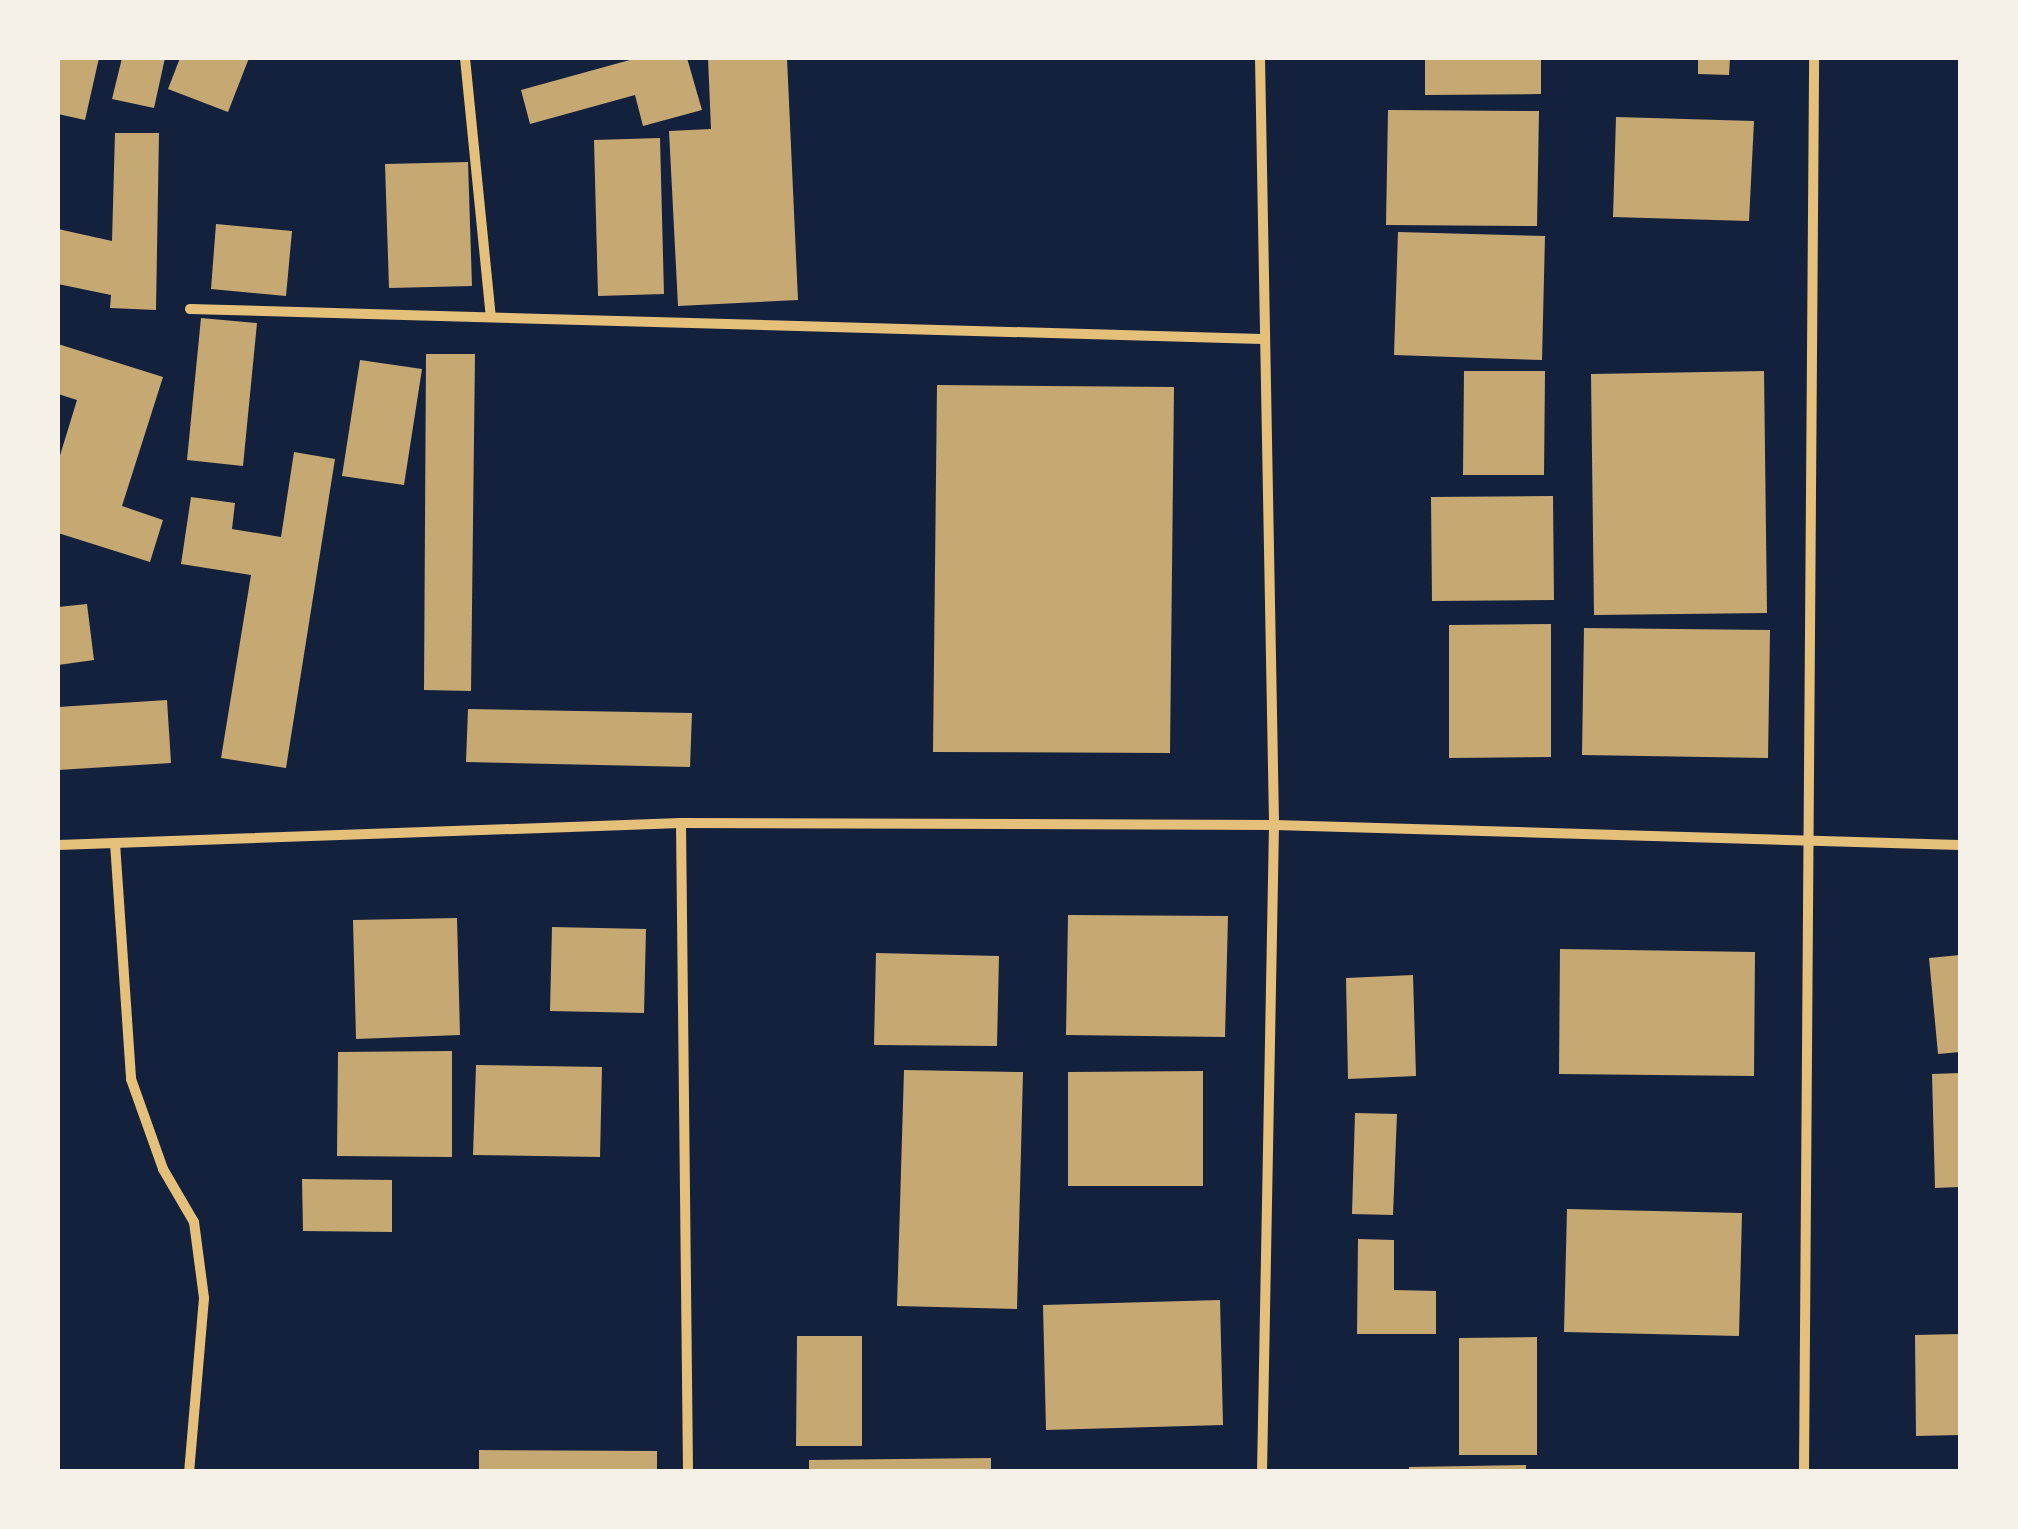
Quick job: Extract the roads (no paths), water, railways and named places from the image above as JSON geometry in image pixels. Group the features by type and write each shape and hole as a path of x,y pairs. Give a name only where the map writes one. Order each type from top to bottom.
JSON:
{"street":[{"path":"465,58 491,317"},
{"path":"1260,58 1262,339 1274,825 1262,1472"},
{"path":"1804,1472 1814,58"},
{"path":"190,309 1262,339"},
{"path":"58,845 682,822 1274,825 1960,844"},
{"path":"682,822 688,1472"},
{"path":"114,843 131,1079 163,1169 194,1222 204,1298 189,1472"}]}
